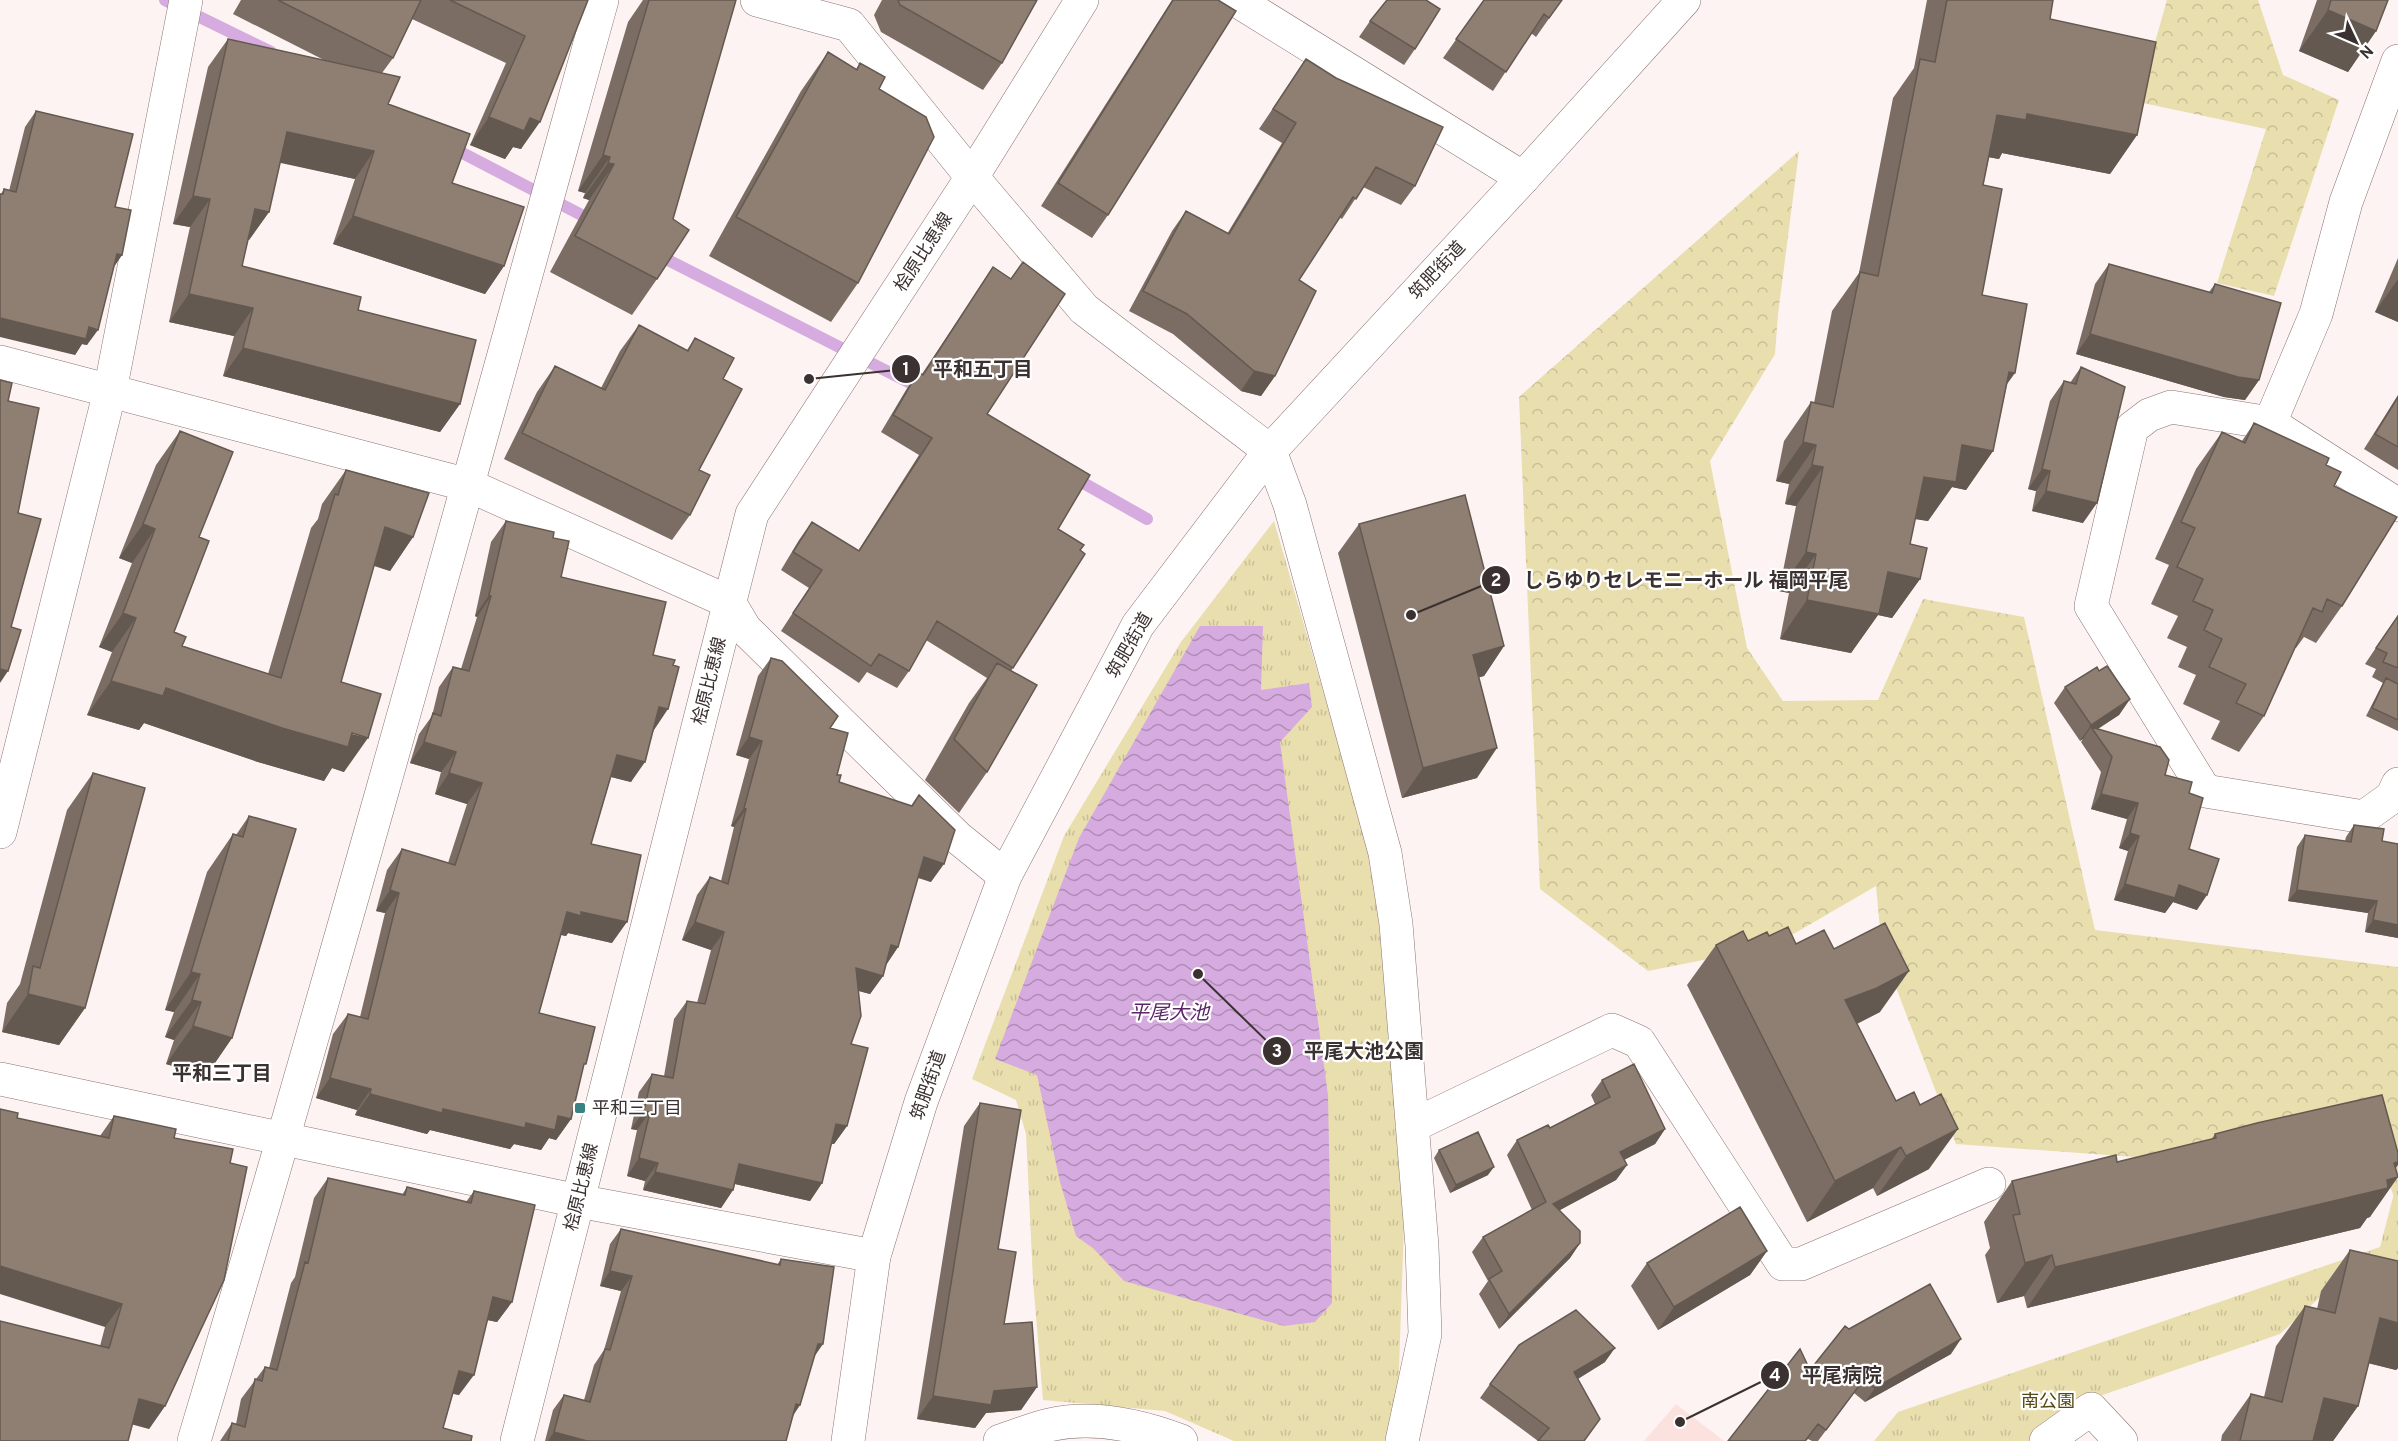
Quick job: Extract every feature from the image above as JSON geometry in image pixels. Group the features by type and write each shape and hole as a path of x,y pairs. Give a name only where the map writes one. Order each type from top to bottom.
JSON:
{"street":[{"path":"0,832 110,390 186,0"},
{"path":"194,1441 284,1139 602,0"},
{"path":"757,0 851,13 972,177 1084,309 1270,451 1290,506 1385,853 1396,924 1422,1246 1425,1334 1402,1441"},
{"name":"桧原比恵線","path":"517,1441 752,514 972,177 1082,0"},
{"path":"1236,0 1523,178"},
{"name":"筑肥街道","path":"848,1441 874,1256 921,1102 1005,876 1138,625 1270,451 1684,0"},
{"path":"2270,423 2316,314 2346,202 2398,61"},
{"path":"0,362 468,485 729,602 745,629 957,837 1005,876"},
{"path":"2398,505 2270,423 2171,407 2149,415 2132,428 2091,606 2205,791 2364,817 2392,797 2398,784"},
{"path":"1412,1126 1612,1030 1639,1042 1783,1264 1801,1264 1989,1184"},
{"path":"0,1079 578,1201 874,1256"},
{"path":"2046,1441 2091,1409 2121,1441"},
{"path":"1000,1441 1049,1425 1100,1420 1154,1431 1180,1441"}],"shaded area":[{"path":"1676,1404 1724,1441 1644,1441"}],"green space":[{"path":"2167,0 2258,0 2283,75 2339,100 2274,296 2217,283 2266,129 2138,102"},
{"path":"1799,151 1775,354 1710,461 1747,648 1783,701 1878,700 1923,599 2024,617 2095,930 2398,967 2398,1206 2360,1115 2149,1158 1956,1144 1882,951 1876,886 1773,946 1648,971 1540,889 1519,397"},
{"path":"1274,521 1374,868 1405,1197 1398,1397 1388,1441 1234,1441 1165,1411 1043,1400 1033,1280 1026,1134 1016,1100 972,1079 1064,836 1181,642"},
{"name":"南公園","path":"2398,1178 2398,1308 2331,1287 2280,1334 2088,1400 2063,1441 1874,1441 1898,1412 2380,1247"}],"water":[{"name":"平尾大池","path":"1200,626 1263,626 1261,690 1309,683 1312,707 1280,742 1328,1095 1332,1303 1315,1322 1284,1326 1124,1281 1094,1249 1076,1236 1060,1182 1037,1075 995,1059 1079,838"}],"building":[{"path":"278,0 421,0 393,58"},
{"path":"450,0 588,0 540,122 530,118 524,131 489,117 525,36"},
{"path":"649,0 736,0 673,219 689,230 657,279 575,236 614,164 608,163 610,157 603,155"},
{"path":"898,0 1037,0 1002,63 900,5"},
{"path":"1173,0 1218,0 1236,11 1108,215 1058,183"},
{"path":"1387,0 1426,0 1440,9 1415,49 1370,21"},
{"path":"1484,0 1562,0 1549,18 1544,14 1506,72 1456,39"},
{"path":"1947,0 2053,0 2050,19 2156,42 2137,135 2027,114 2026,120 1997,115 1983,185 2002,189 1982,295 2027,304 2015,373 2009,372 1993,451 1962,445 1956,482 1924,477 1910,544 1927,548 1920,579 1888,572 1879,614 1807,600 1816,554 1806,552 1823,467 1812,465 1816,445 1803,442 1811,402 1833,407 1860,272 1878,276 1920,59 1935,62"},
{"path":"2331,0 2388,0 2376,31 2328,10"},
{"path":"228,39 400,77 388,104 470,134 452,183 524,207 504,266 353,216 374,151 287,132 269,212 255,209 242,266 361,297 358,310 476,340 460,404 243,348 253,308 189,294 210,199 193,196"},
{"path":"828,52 857,70 860,63 885,77 879,89 926,117 934,137 858,283 736,217"},
{"path":"1306,59 1336,78 1443,127 1415,186 1376,167 1356,199 1353,197 1299,280 1316,291 1275,376 1254,371 1187,314 1143,291 1186,211 1229,234 1296,123 1273,109"},
{"path":"36,111 133,134 115,207 131,210 122,255 117,254 98,330 89,327 86,339 0,318 0,194 3,194 4,189 16,192"},
{"path":"1023,262 1065,294 987,414 1090,475 1058,529 1084,545 1080,550 1085,554 1013,668 937,621 909,671 879,654 871,666 793,613 822,570 793,552 812,522 859,551 932,438 893,415 918,372 923,375 993,267 1011,279"},
{"path":"2109,264 2212,293 2215,284 2281,303 2259,380 2238,377 2090,334"},
{"path":"639,325 688,351 695,338 734,358 723,379 742,389 699,470 710,475 690,515 522,433 555,366 605,390"},
{"path":"2081,367 2125,387 2097,503 2046,491 2050,471 2042,469 2064,381 2076,384"},
{"path":"0,380 12,383 8,401 39,408 18,513 41,519 11,627 21,630 8,671 0,669"},
{"path":"2398,397 2398,447 2375,434"},
{"path":"2254,423 2329,458 2326,465 2341,472 2334,486 2397,517 2342,606 2327,599 2322,612 2313,608 2264,716 2236,703 2246,684 2209,667 2222,639 2204,630 2213,610 2193,601 2203,579 2177,567 2195,528 2181,522 2222,432 2245,443"},
{"path":"180,431 233,452 199,537 209,541 174,632 186,637 182,646 281,678 335,494 338,495 346,470 429,493 413,537 385,527 341,682 381,694 368,738 352,733 348,747 282,728 166,688 163,696 111,681 136,618 123,613 155,529 143,524"},
{"path":"1465,495 1504,646 1473,655 1497,748 1423,768 1359,524"},
{"path":"506,521 554,532 553,538 569,541 561,577 666,602 653,655 675,660 673,665 679,667 668,709 659,707 645,762 617,755 591,844 641,855 627,922 581,912 581,916 567,912 539,1013 595,1027 571,1119 558,1116 555,1130 526,1123 525,1128 443,1109 442,1113 370,1094 371,1089 330,1078 348,1014 368,1019 399,893 390,890 402,849 455,865 482,783 449,773 456,752 424,742 433,713 441,716 453,667 469,671 491,596 489,595"},
{"path":"2398,616 2398,668 2383,662 2387,653 2376,648"},
{"path":"771,658 782,661 838,716 830,728 848,733 837,775 841,775 839,782 912,806 919,795 955,830 944,864 924,857 898,947 891,945 883,976 856,968 861,1016 851,1044 868,1048 847,1126 836,1124 822,1183 739,1164 733,1190 655,1172 658,1163 639,1158 650,1112 644,1111 652,1074 673,1078 687,1001 705,1004 724,932 695,922 710,877 728,884 746,809 744,808 762,741 749,737"},
{"path":"997,663 1037,685 987,772 954,739"},
{"path":"2107,666 2130,699 2091,725 2065,687 2097,667 2099,671"},
{"path":"2386,678 2398,684 2398,720 2372,708"},
{"path":"2091,727 2160,747 2169,760 2165,775 2192,782 2189,793 2203,798 2189,849 2219,859 2207,895 2179,885 2175,898 2125,884 2139,836 2130,833 2138,803 2101,794 2112,757"},
{"path":"93,773 145,788 85,1008 28,994 33,966 40,968"},
{"path":"249,816 296,829 232,1038 193,1026 201,1002 192,1000 200,974 191,972 233,834 243,837"},
{"path":"2354,825 2384,829 2382,841 2398,844 2398,925 2373,920 2377,901 2297,890 2305,835 2351,842"},
{"path":"1885,923 1909,971 1877,988 1845,1000 1896,1101 1914,1092 1920,1105 1941,1094 1958,1129 1906,1156 1901,1147 1835,1181 1716,945 1743,931 1748,941 1767,932 1769,936 1788,927 1796,944 1824,930 1834,949"},
{"path":"1634,1064 1665,1129 1620,1152 1627,1165 1553,1204 1580,1231 1580,1243 1509,1314 1489,1279 1502,1271 1483,1237 1546,1202 1517,1140 1548,1125 1550,1128 1610,1097 1602,1080"},
{"path":"2382,1095 2398,1153 2398,1162 2394,1163 2398,1177 2387,1180 2388,1188 2055,1267 2052,1255 2025,1263 2013,1215 2020,1214 2012,1181 2116,1155 2117,1162 2216,1138 2215,1134 2257,1123"},
{"path":"980,1103 1021,1110 998,1249 1016,1252 1004,1324 1032,1322 1037,1387 994,1391 991,1405 933,1396"},
{"path":"0,1109 18,1113 17,1118 109,1138 114,1116 176,1129 174,1138 233,1149 230,1163 247,1167 224,1280 165,1406 139,1399 128,1441 0,1441 0,1321 109,1348 122,1304 0,1266"},
{"path":"1478,1132 1494,1167 1456,1185 1439,1150"},
{"path":"328,1178 405,1195 407,1187 471,1203 474,1191 535,1205 512,1302 493,1297 474,1375 459,1371 443,1428 472,1436 471,1441 228,1441 232,1423 245,1427 255,1379 262,1381 265,1367 277,1370 305,1262 308,1263"},
{"path":"1740,1207 1767,1251 1674,1307 1647,1263"},
{"path":"621,1229 780,1265 781,1259 834,1267 823,1344 818,1344 800,1405 796,1404 786,1441 587,1441 554,1432 564,1395 590,1402 605,1349 610,1350 632,1276 610,1271"},
{"path":"2350,1250 2398,1261 2398,1323 2380,1318 2358,1406 2324,1398 2313,1441 2240,1441 2251,1394 2282,1402 2305,1306 2335,1313"},
{"path":"1930,1284 1961,1339 1875,1388 1864,1379 1826,1430 1818,1424 1805,1441 1728,1441 1800,1349 1810,1370 1845,1326 1849,1329"},
{"path":"1576,1310 1615,1348 1574,1372 1600,1419 1584,1441 1538,1441 1549,1428 1490,1384 1519,1345"}],"waterway":[{"path":"165,0 271,52"},
{"path":"449,146 595,222"},
{"path":"656,254 924,390"},
{"path":"1071,476 1147,519"}],"place":[{"name":"平和五丁目","path":"809,379"},
{"name":"しらゆりセレモニーホール 福岡平尾","path":"1411,615"},
{"name":"平尾大池公園","path":"1198,974"},
{"name":"平和三丁目","path":"580,1108"},
{"name":"平尾病院","path":"1680,1422"}],"district":[{"name":"平和三丁目","path":"222,1073"}]}
